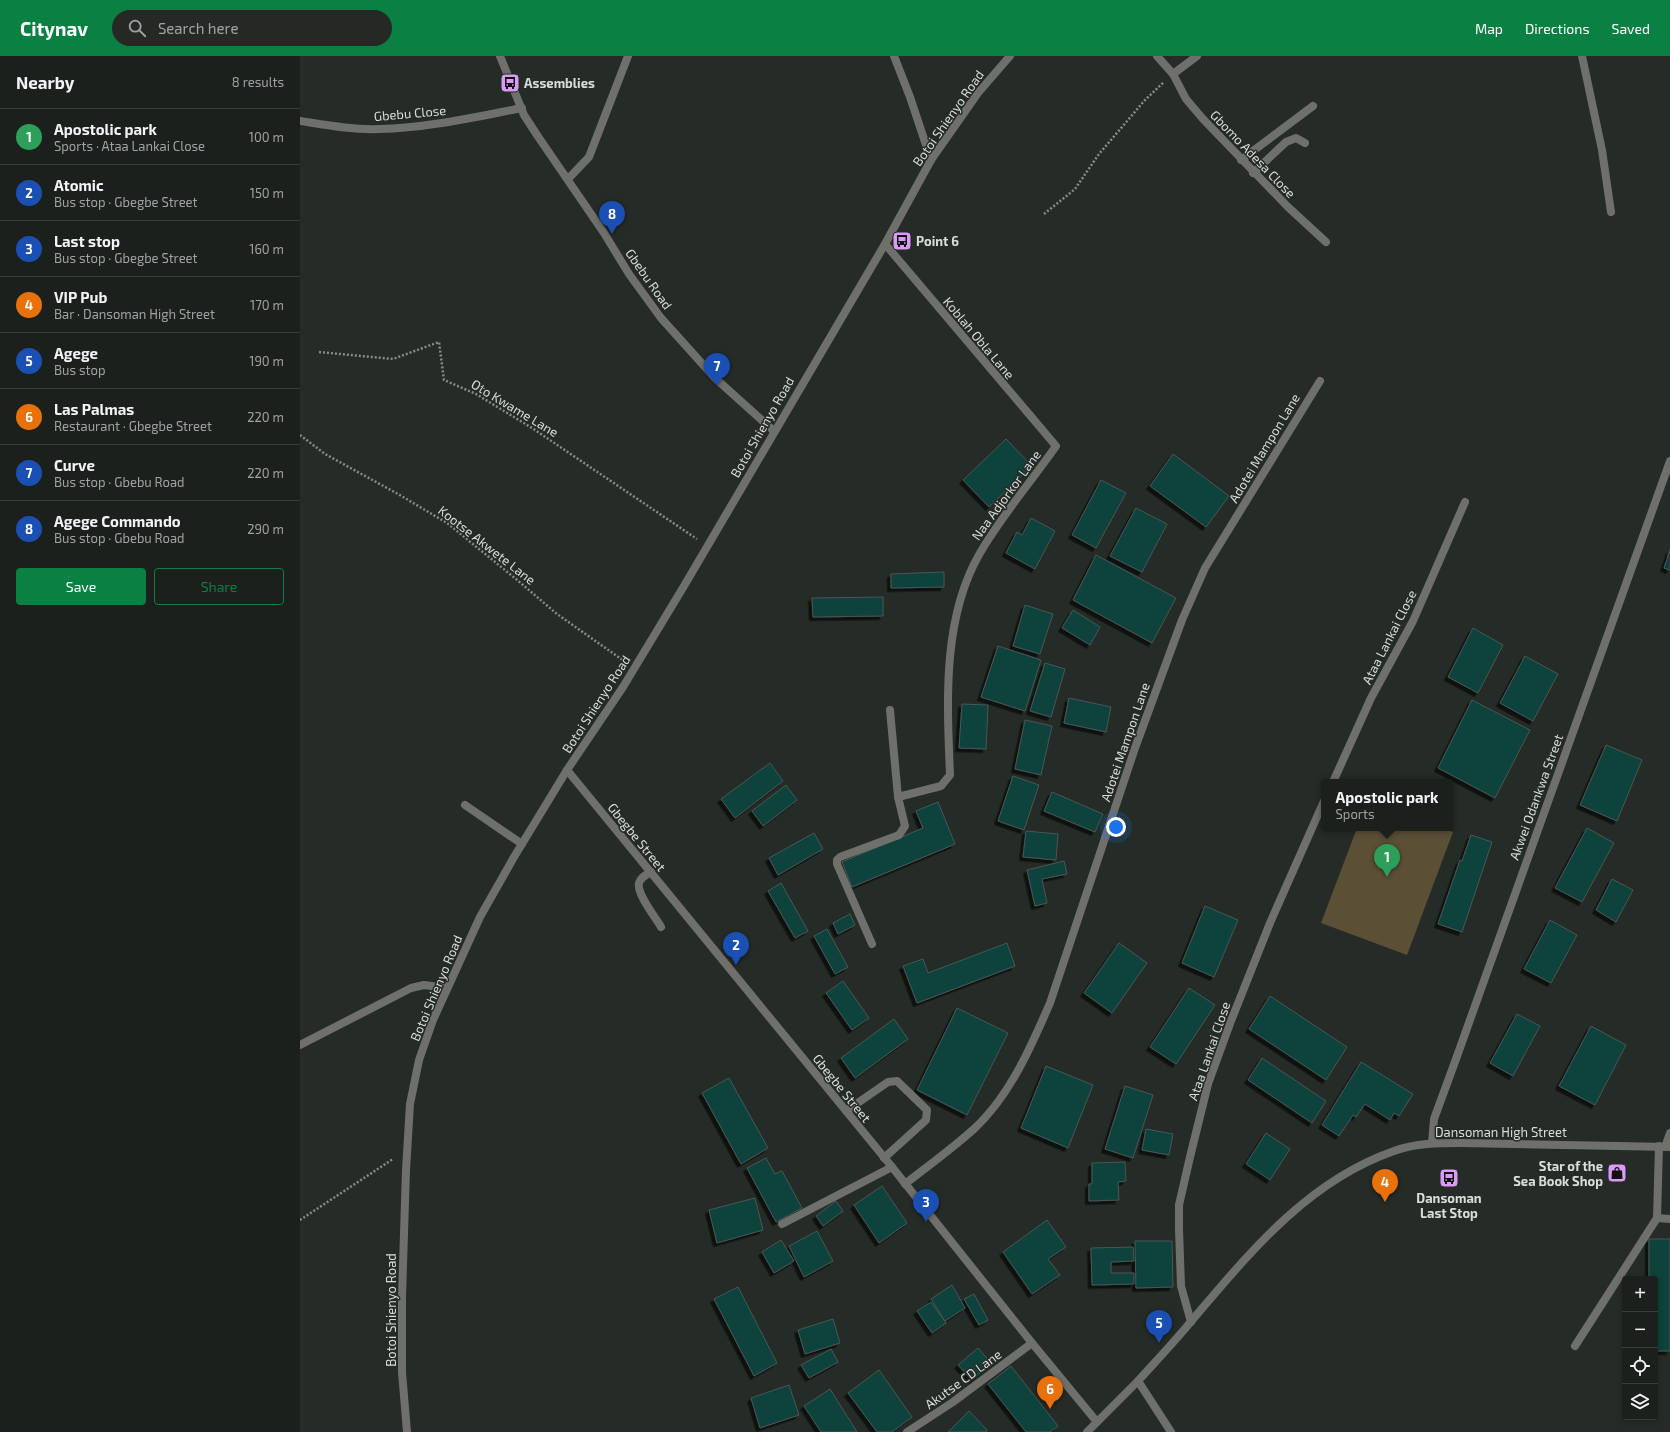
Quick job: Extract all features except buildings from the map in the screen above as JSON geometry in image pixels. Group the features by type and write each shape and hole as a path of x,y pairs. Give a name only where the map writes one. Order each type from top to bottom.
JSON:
{"street":[{"name":"Gbebu Road","path":"500,56 522,108 537,135 629,274 661,318 715,378 774,431"},
{"path":"568,180 589,157 628,56"},
{"path":"894,56 910,97 930,160"},
{"name":"Botoi Shienyo Road","path":"407,1432 402,1372 402,1297 410,1104 418,1060 447,988 480,917 522,844 567,770 634,668 707,546 885,244 930,160 978,93 1010,56"},
{"name":"Gbomo Adesa Close","path":"1157,56 1173,74 1186,99 1241,160 1326,242"},
{"path":"1173,74 1197,56"},
{"path":"1582,56 1602,150 1612,212"},
{"path":"1241,160 1313,106"},
{"name":"Gbebu Close","path":"300,121 357,128 379,129 445,123 522,108"},
{"path":"1253,173 1286,142 1296,138 1305,143"},
{"name":"Koblah Obla Lane","path":"885,244 1056,446"},
{"name":"Adotei Mampon Lane","path":"905,1184 975,1128 999,1100 1032,1043 1050,1004 1134,748 1182,620 1205,568 1320,381"},
{"name":"Naa Adjorkor Lane","path":"898,797 941,786 950,775 948,684 955,615 965,583 979,553 1000,521 1056,446"},
{"name":"Akwei Odankwa Street","path":"1432,1143 1434,1119 1441,1097 1456,1059 1670,461"},
{"name":"Ataa Lankai Close","path":"1334,779 1371,698 1413,621 1465,502"},
{"path":"872,944 836,864 840,857 898,835 905,826 898,797 890,710"},
{"name":"Gbegbe Street","path":"567,770 892,1167 1097,1422"},
{"path":"466,805 522,844"},
{"name":"Ataa Lankai Close","path":"1191,1322 1181,1286 1179,1205 1195,1135 1208,1084 1230,1021 1270,923 1321,808"},
{"path":"651,872 642,878 639,883 639,892 661,927"},
{"path":"300,1045 412,988 424,985 447,988"},
{"path":"846,1111 888,1082 897,1081 927,1110 926,1120 884,1158"},
{"path":"1575,1346 1657,1218 1665,1147 1670,1133"},
{"name":"Dansoman High Street","path":"1087,1432 1138,1381 1247,1256 1285,1218 1324,1186 1361,1165 1395,1151 1432,1143 1462,1142 1665,1147"},
{"path":"782,1224 892,1167"},
{"path":"1657,1218 1670,1219"},
{"name":"Akutse CD Lane","path":"907,1432 954,1402 1032,1343"},
{"path":"1138,1381 1172,1432"}],"path":[{"path":"1044,214 1075,189 1099,154 1145,100 1173,74"},
{"name":"Oto Kwame Lane","path":"319,352 393,360 439,342 444,380 476,394 532,428 707,546"},
{"name":"Kootse Akwete Lane","path":"300,435 325,454 447,523 557,614 634,668"},
{"path":"300,1220 407,1150"}],"shaded area":[{"path":"1356,831 1453,832 1407,955 1321,923"}],"place":[{"name":"Assemblies","path":"510,83"},
{"name":"Agege Commando","path":"612,234"},
{"name":"Point 6","path":"902,241"},
{"name":"Curve","path":"717,386"},
{"name":"Apostolic park","path":"1387,877"},
{"name":"Atomic","path":"736,965"},
{"name":"Star of the Sea Book Shop","path":"1617,1173"},
{"name":"Dansoman Last Stop","path":"1449,1178"},
{"name":"VIP Pub","path":"1385,1202"},
{"name":"Last stop","path":"926,1222"},
{"name":"Agege","path":"1159,1343"},
{"name":"Las Palmas","path":"1050,1409"}]}
